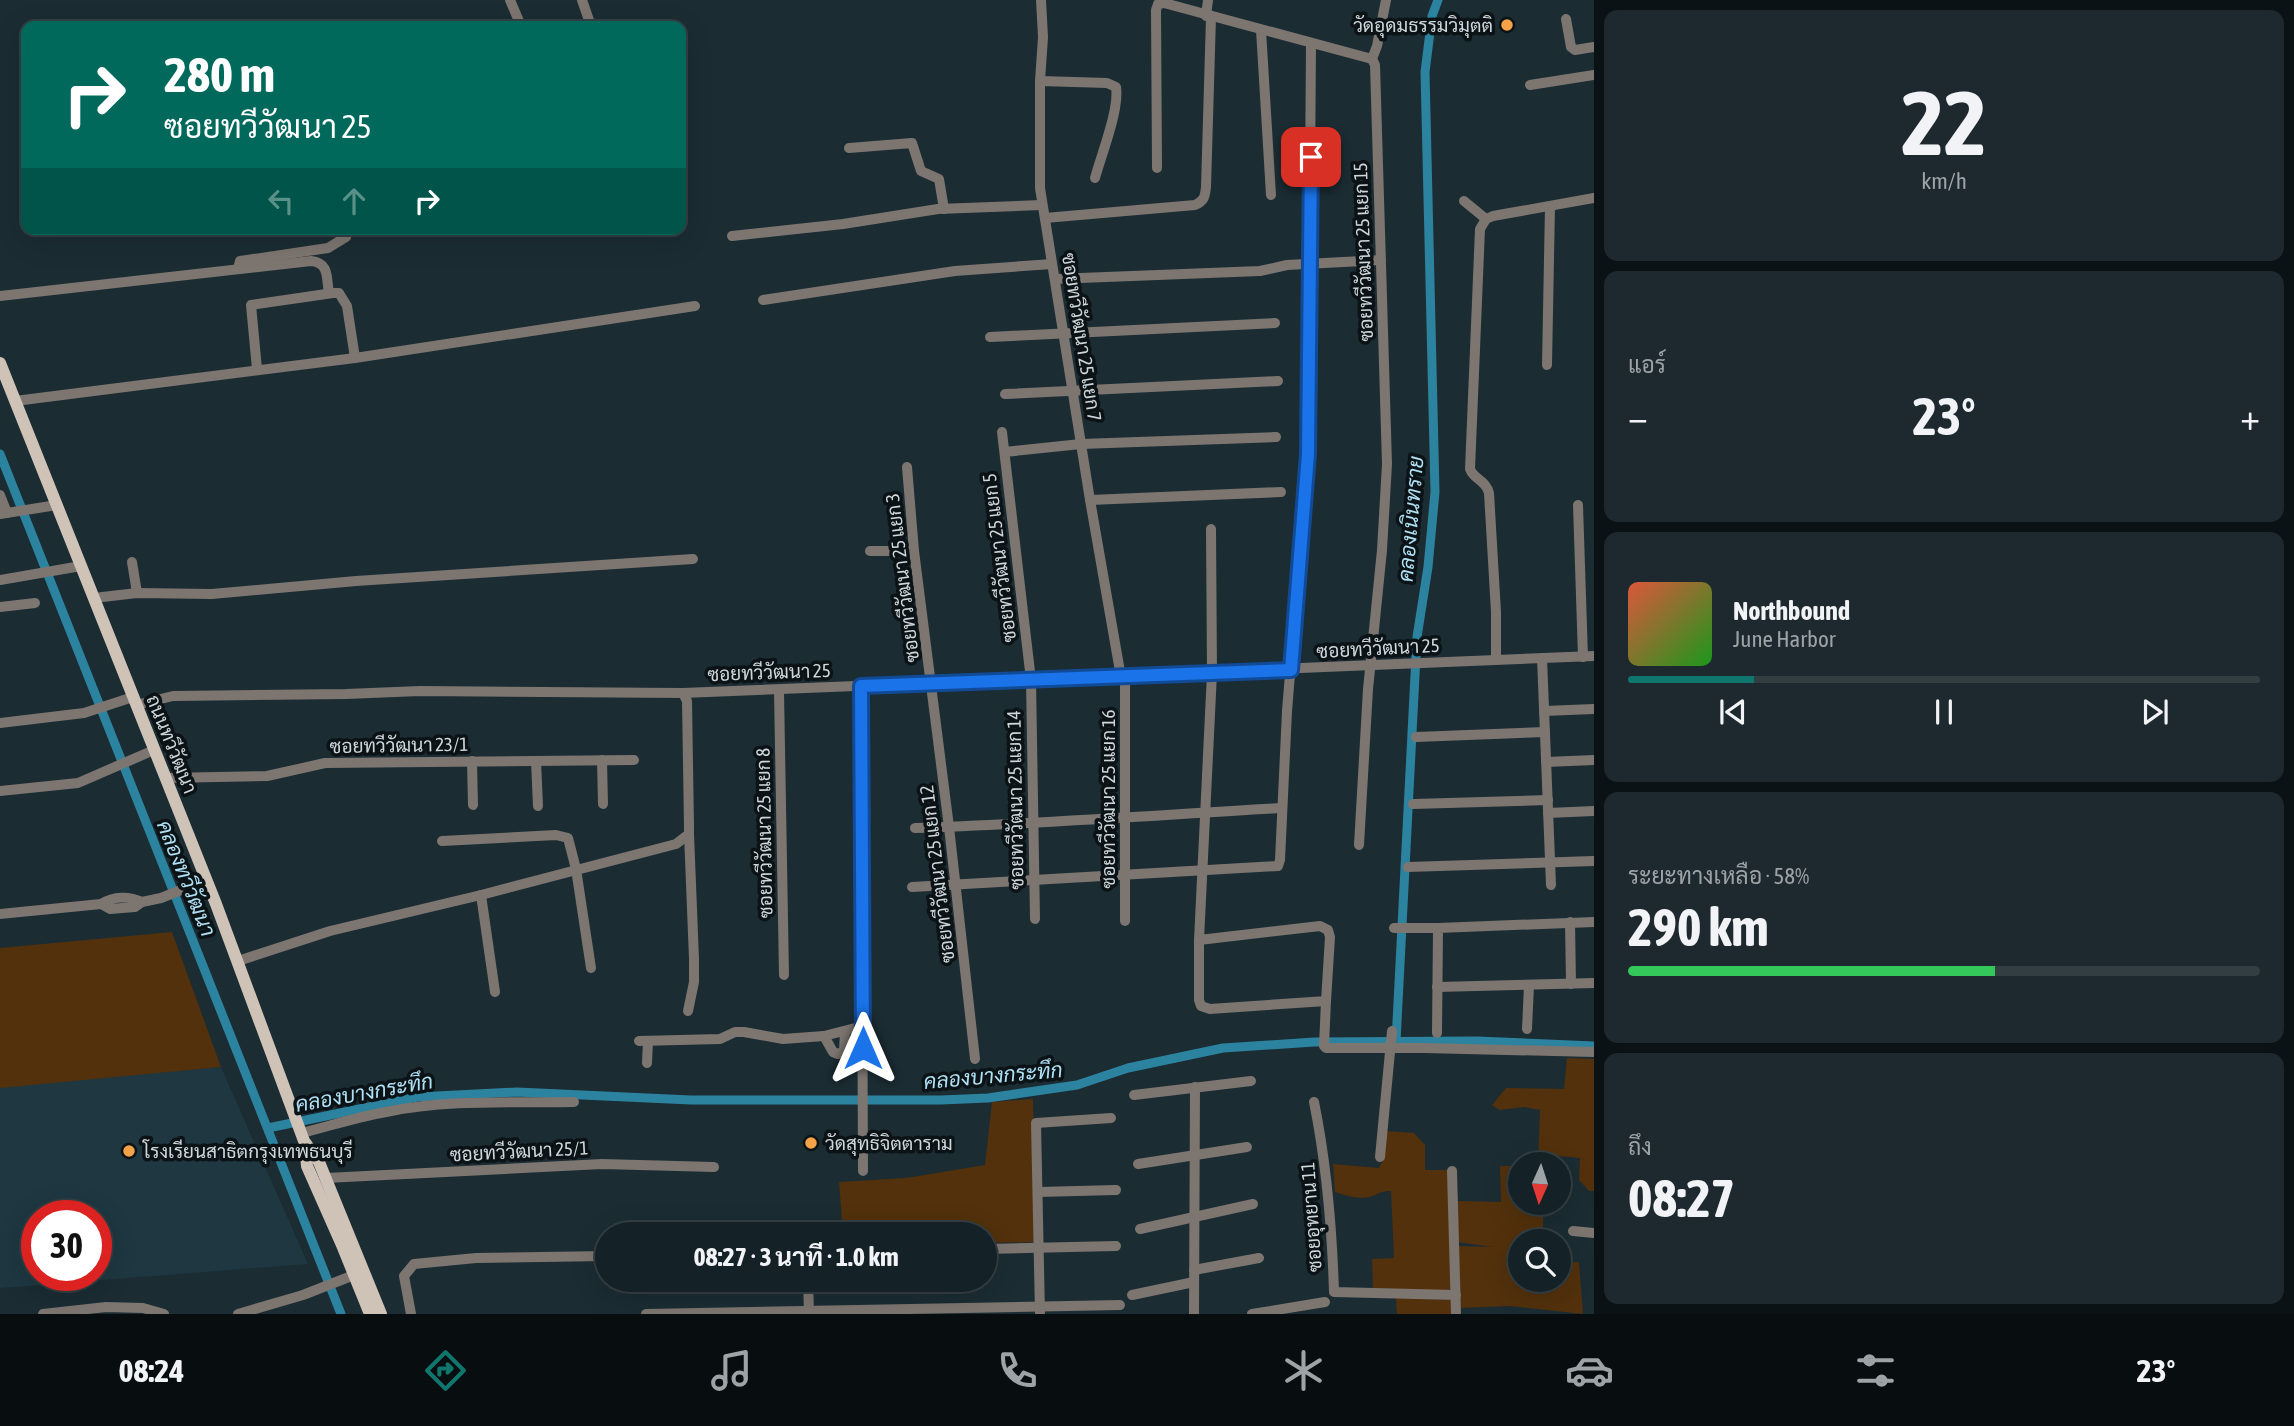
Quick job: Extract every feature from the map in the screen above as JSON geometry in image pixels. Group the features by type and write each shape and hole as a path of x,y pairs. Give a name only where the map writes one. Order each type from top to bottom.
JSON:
{"main road":[{"name":"ถนนทวีวัฒนา","path":"0,363 238,961 300,1129 326,1178 382,1314"},
{"name":"ถนนทวีวัฒนา","path":"300,1129 307,1166 370,1314"}],"street":[{"path":"510,0 519,21"},
{"path":"582,0 590,21"},
{"name":"ซอยทวีวัฒนา 25 แยก 7","path":"1041,0 1043,45 1038,174 1090,500 1123,677"},
{"path":"1045,218 1195,205 1202,202 1206,187 1208,0"},
{"path":"1157,169 1158,4 1372,59 1386,0"},
{"path":"1566,19 1571,47 1575,50 1594,47"},
{"path":"1261,30 1271,195"},
{"path":"912,887 1278,866 1308,454 1311,43"},
{"name":"ซอยทวีวัฒนา 25 แยก 15","path":"1359,845 1387,464 1375,65 1372,59"},
{"path":"1530,85 1594,75"},
{"path":"1040,81 1107,83 1116,88 1117,95 1095,178"},
{"path":"849,148 912,144 923,173 939,179 944,209"},
{"path":"1496,660 1489,493 1487,486 1472,474 1470,469 1479,236 1486,219 1594,198"},
{"path":"1464,201 1486,219"},
{"path":"732,236 944,209 1042,205"},
{"path":"1547,365 1550,206"},
{"path":"239,269 240,261 328,248 346,237"},
{"path":"1055,279 1260,271 1287,265 1381,260"},
{"path":"0,296 319,262 325,267 329,293"},
{"path":"762,300 955,271 1052,264"},
{"path":"257,369 251,305 329,293 339,293 344,298 355,358"},
{"path":"15,401 355,358 695,306"},
{"path":"990,337 1275,323"},
{"path":"1005,394 1278,381"},
{"name":"ซอยทวีวัฒนา 25 แยก 5","path":"1002,432 1031,680"},
{"path":"1005,452 1081,444 1276,437"},
{"name":"ซอยทวีวัฒนา 25 แยก 3","path":"907,467 932,684"},
{"path":"1090,500 1281,492"},
{"path":"0,495 6,513 57,505"},
{"path":"1578,505 1583,657"},
{"path":"1212,530 1212,673 1201,871 1199,1000 1204,1008 1326,1001"},
{"path":"870,551 915,551"},
{"path":"94,598 136,593 212,594 356,581 693,558"},
{"path":"132,562 136,593"},
{"path":"0,580 81,566"},
{"path":"0,607 34,603"},
{"name":"ซอยทวีวัฒนา 25","path":"688,1011 694,982 694,959 687,701 683,694 1594,656"},
{"path":"1542,658 1551,885"},
{"name":"ซอยทวีวัฒนา 25 แยก 16","path":"1123,677 1125,921"},
{"name":"ซอยทวีวัฒนา 25 แยก 14","path":"1031,680 1035,919"},
{"name":"ซอยทวีวัฒนา 25 แยก 12","path":"932,684 975,1059"},
{"path":"861,686 863,1171"},
{"path":"0,723 84,713 112,704 173,696 420,691 683,694"},
{"name":"ซอยทวีวัฒนา 25 แยก 8","path":"779,691 784,975"},
{"path":"1544,711 1594,709"},
{"path":"1416,737 1545,732"},
{"path":"0,791 78,783 154,750"},
{"path":"601,760 603,804"},
{"name":"ซอยทวีวัฒนา 23/1","path":"165,778 267,775 325,762 634,760"},
{"path":"1546,762 1594,760"},
{"path":"472,761 473,805"},
{"path":"536,761 538,806"},
{"path":"1413,804 1548,800"},
{"path":"915,828 1033,824 1125,816 1283,808"},
{"path":"1548,813 1594,811"},
{"path":"238,961 330,931 676,844 689,834"},
{"path":"442,841 565,836 571,846 576,869 591,968"},
{"path":"1408,867 1594,861"},
{"path":"0,914 101,904 110,909 135,907 142,902 161,898 206,880"},
{"path":"481,895 495,992"},
{"path":"1570,922 1571,984"},
{"path":"1398,928 1594,922"},
{"path":"1199,940 1320,926 1328,930 1330,946 1324,1043 1326,1048 1390,1046 1594,1052"},
{"path":"1437,1033 1438,928"},
{"path":"1437,987 1594,983"},
{"path":"1527,1029 1529,985"},
{"path":"647,1063 644,1041 720,1039 735,1032 783,1039 824,1036 863,1026"},
{"path":"1380,1157 1392,1031"},
{"path":"824,1036 833,1052 838,1054 844,1051 845,1032"},
{"path":"1134,1095 1251,1081"},
{"path":"1194,1314 1195,1087"},
{"path":"300,1129 386,1111 457,1104 574,1102"},
{"name":"ซอยอุทยาน 11","path":"1314,1102 1327,1177 1334,1292 1456,1295"},
{"path":"1040,1310 1036,1123 1111,1118"},
{"path":"1138,1164 1247,1147"},
{"name":"ซอยทวีวัฒนา 25/1","path":"326,1178 602,1164 714,1167"},
{"path":"1452,1171 1456,1314"},
{"path":"1038,1192 1116,1190"},
{"path":"1140,1230 1254,1204"},
{"path":"1573,1231 1594,1233"},
{"path":"997,1249 1116,1246"},
{"path":"411,1314 404,1276 414,1264 476,1258 595,1256"},
{"path":"1132,1295 1259,1258"},
{"path":"238,1314 298,1297 354,1275"},
{"path":"808,1292 809,1312"},
{"path":"1252,1314 1325,1302"},
{"path":"646,1314 1040,1310 1119,1305"},
{"path":"43,1314 106,1307 143,1308 156,1314"}],"shaded area":[{"path":"172,932 221,1067 0,1088 0,948"},
{"path":"1567,1058 1594,1059 1594,1191 1589,1191 1579,1180 1580,1158 1572,1157 1572,1152 1538,1152 1540,1110 1524,1107 1499,1110 1492,1105 1506,1088 1564,1089"},
{"name":"โรงเรียนสาธิตกรุงเทพธนบุรี","path":"221,1067 308,1264 112,1279 112,1200 21,1200 21,1286 0,1288 0,1086"},
{"path":"1033,1099 1036,1242 997,1243 997,1222 842,1222 839,1182 906,1178 985,1165 992,1102"},
{"path":"1386,1131 1414,1133 1425,1145 1425,1170 1448,1170 1453,1288 1445,1291 1373,1290 1372,1259 1394,1258 1391,1191 1360,1198 1335,1192 1333,1164 1379,1168 1384,1158"},
{"path":"1500,1166 1508,1166 1508,1215 1543,1215 1543,1229 1508,1229 1508,1292 1571,1292 1571,1262 1579,1262 1583,1314 1510,1306 1460,1308 1458,1246 1493,1247 1457,1242 1457,1201 1501,1202"},
{"path":"1396,1298 1452,1300 1452,1314 1397,1314"}],"waterway":[{"name":"คลองเนินทราย","path":"1396,1041 1417,637 1428,567 1435,492 1425,72 1432,16 1438,0"},
{"name":"คลองทวีวัฒนา","path":"0,454 341,1314"},
{"name":"คลองบางกระทึก","path":"268,1128 417,1097 517,1092 691,1100 988,1098 1077,1085 1128,1068 1223,1048 1314,1042 1477,1041 1594,1046"}],"place":[{"name":"วัดอุดมธรรมวิมุตติ","path":"1507,25"},
{"name":"วัดสุทธิจิตตาราม","path":"811,1143"},
{"name":"โรงเรียนสาธิตกรุงเทพธนบุรี","path":"129,1151"}],"route":[{"path":"863,1048 861,686 1291,670 1308,454 1311,157"}]}
